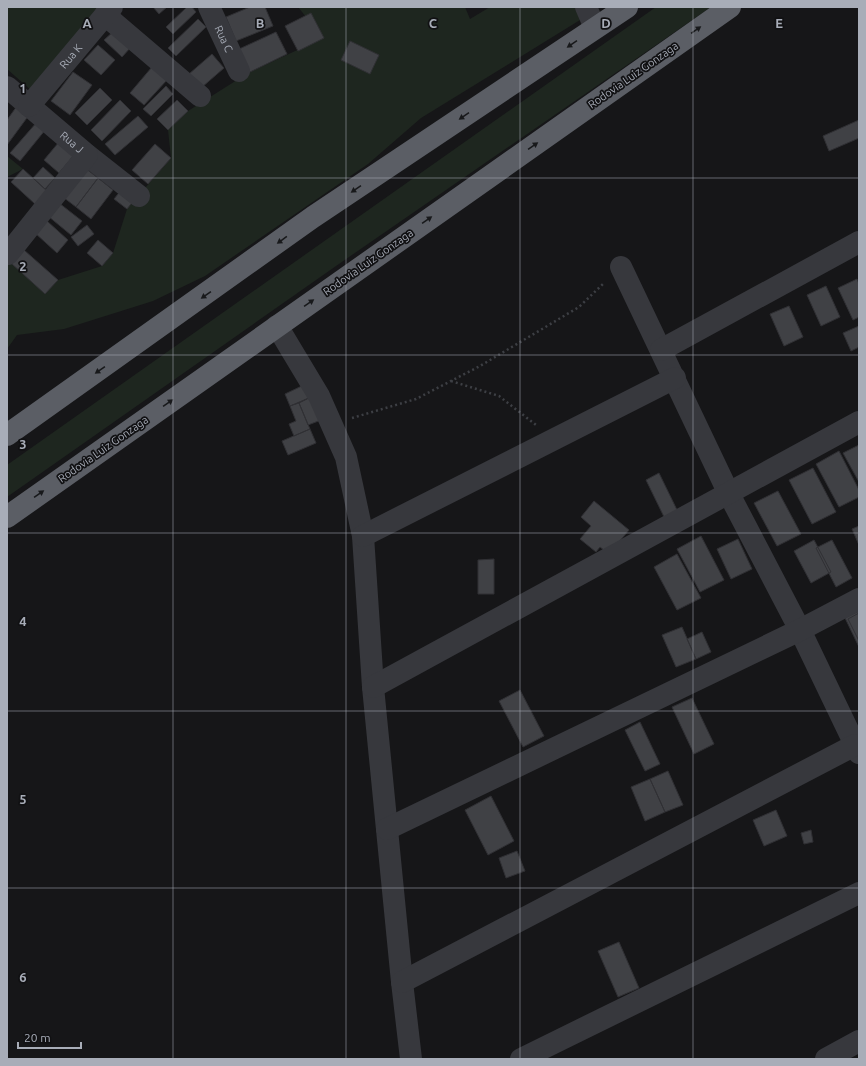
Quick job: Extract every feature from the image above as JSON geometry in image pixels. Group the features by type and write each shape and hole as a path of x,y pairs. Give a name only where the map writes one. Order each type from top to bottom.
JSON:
{"highway":[{"name":"Rodovia Luiz Gonzaga","path":"7,517 730,7"},
{"path":"7,435 313,217 624,8"}],"street":[{"name":"Rua C","path":"209,7 239,71"},
{"path":"586,7 595,28"},
{"path":"109,11 200,96"},
{"name":"Rua K","path":"29,106 109,11"},
{"name":"Rua J","path":"7,87 87,155 139,196"},
{"path":"8,254 87,155"},
{"path":"661,350 859,242"},
{"path":"402,982 857,749 800,630 729,494 675,378 620,267"},
{"path":"277,326 319,396 346,457 363,536 373,687 411,1059"},
{"path":"363,536 675,378"},
{"path":"373,687 859,422"},
{"path":"387,829 800,630 859,599"},
{"path":"521,1059 859,893"},
{"path":"826,1059 859,1041"}],"path":[{"path":"332,425 416,399 480,366 579,307 620,267"},
{"path":"451,381 499,396 554,439"}],"shaded area":[{"path":"7,7 99,7 32,91 7,69"},
{"path":"298,7 465,7 470,19 490,7 575,7 580,20 421,118 368,164 205,276 153,301 64,329 17,335 7,349 7,262 12,264 45,294 58,280 102,266 113,253 127,209 171,158 168,130 188,111 248,73 323,38"},
{"path":"656,7 711,7 336,266 7,497 7,465"},
{"path":"7,156 23,169 7,177"}],"building":[{"path":"153,7 167,7 159,14"},
{"path":"187,7 192,7 196,12 173,34 166,27"},
{"path":"250,7 265,7 273,26 236,41 226,17"},
{"path":"311,13 324,38 298,51 285,26"},
{"path":"198,19 206,27 176,56 168,48"},
{"path":"114,31 131,47 122,57 104,40"},
{"path":"276,32 287,54 248,73 237,50"},
{"path":"350,41 379,55 370,74 341,60"},
{"path":"98,45 115,60 101,75 84,60"},
{"path":"212,54 224,68 201,88 189,74"},
{"path":"152,67 167,80 144,105 130,93"},
{"path":"73,72 92,85 70,115 51,101"},
{"path":"166,86 173,94 151,116 143,109"},
{"path":"100,88 112,100 87,125 75,113"},
{"path":"120,100 131,111 102,141 91,130"},
{"path":"177,100 188,111 168,130 157,119"},
{"path":"17,106 29,115 7,145 7,120"},
{"path":"138,116 148,127 115,155 105,144"},
{"path":"859,120 859,138 829,151 823,136"},
{"path":"37,122 46,129 20,161 10,153"},
{"path":"59,142 75,154 59,173 44,160"},
{"path":"155,144 171,158 148,184 132,170"},
{"path":"43,167 55,178 45,189 33,178"},
{"path":"85,168 98,178 76,207 63,197"},
{"path":"23,169 47,191 35,204 11,182"},
{"path":"98,178 113,190 91,219 76,207"},
{"path":"122,189 135,199 127,209 114,199"},
{"path":"59,203 82,221 71,235 48,216"},
{"path":"47,221 68,240 57,253 35,233"},
{"path":"87,225 94,234 78,246 71,237"},
{"path":"98,240 113,253 102,266 87,253"},
{"path":"24,250 58,280 45,294 12,264"},
{"path":"857,279 859,284 859,317 853,320 838,288"},
{"path":"826,286 840,317 821,326 807,295"},
{"path":"789,306 803,337 784,346 770,314"},
{"path":"859,326 859,347 851,351 843,333"},
{"path":"306,384 311,397 290,406 285,394"},
{"path":"311,397 321,420 308,425 299,403"},
{"path":"299,403 310,429 294,436 289,424 296,421 290,406"},
{"path":"310,429 316,443 288,455 282,441"},
{"path":"859,445 859,482 843,453"},
{"path":"839,451 859,490 859,497 839,507 816,464"},
{"path":"813,468 836,512 812,524 789,480"},
{"path":"659,473 680,516 667,523 646,480"},
{"path":"778,491 801,534 777,546 754,503"},
{"path":"594,501 629,530 609,554 600,547 596,552 580,539 591,526 581,517"},
{"path":"859,526 859,545 852,529"},
{"path":"701,536 724,580 700,592 677,549"},
{"path":"738,539 752,569 731,579 717,549"},
{"path":"814,540 831,572 811,583 794,551"},
{"path":"832,540 852,578 836,587 816,548"},
{"path":"677,554 701,598 677,610 654,567"},
{"path":"494,559 494,594 478,594 478,560"},
{"path":"859,611 859,647 845,618"},
{"path":"859,613 859,641 848,619"},
{"path":"682,627 696,659 676,667 662,635"},
{"path":"702,632 711,652 696,659 687,639"},
{"path":"520,690 544,736 523,747 499,701"},
{"path":"692,698 714,744 694,754 672,707"},
{"path":"640,722 660,764 645,771 625,730"},
{"path":"668,771 683,805 665,812 650,779"},
{"path":"650,779 665,812 645,821 631,787"},
{"path":"491,796 514,841 488,855 465,810"},
{"path":"776,810 787,836 764,846 753,820"},
{"path":"811,830 813,842 804,844 801,833"},
{"path":"517,851 525,871 506,878 499,858"},
{"path":"619,942 639,988 618,997 598,951"}]}
